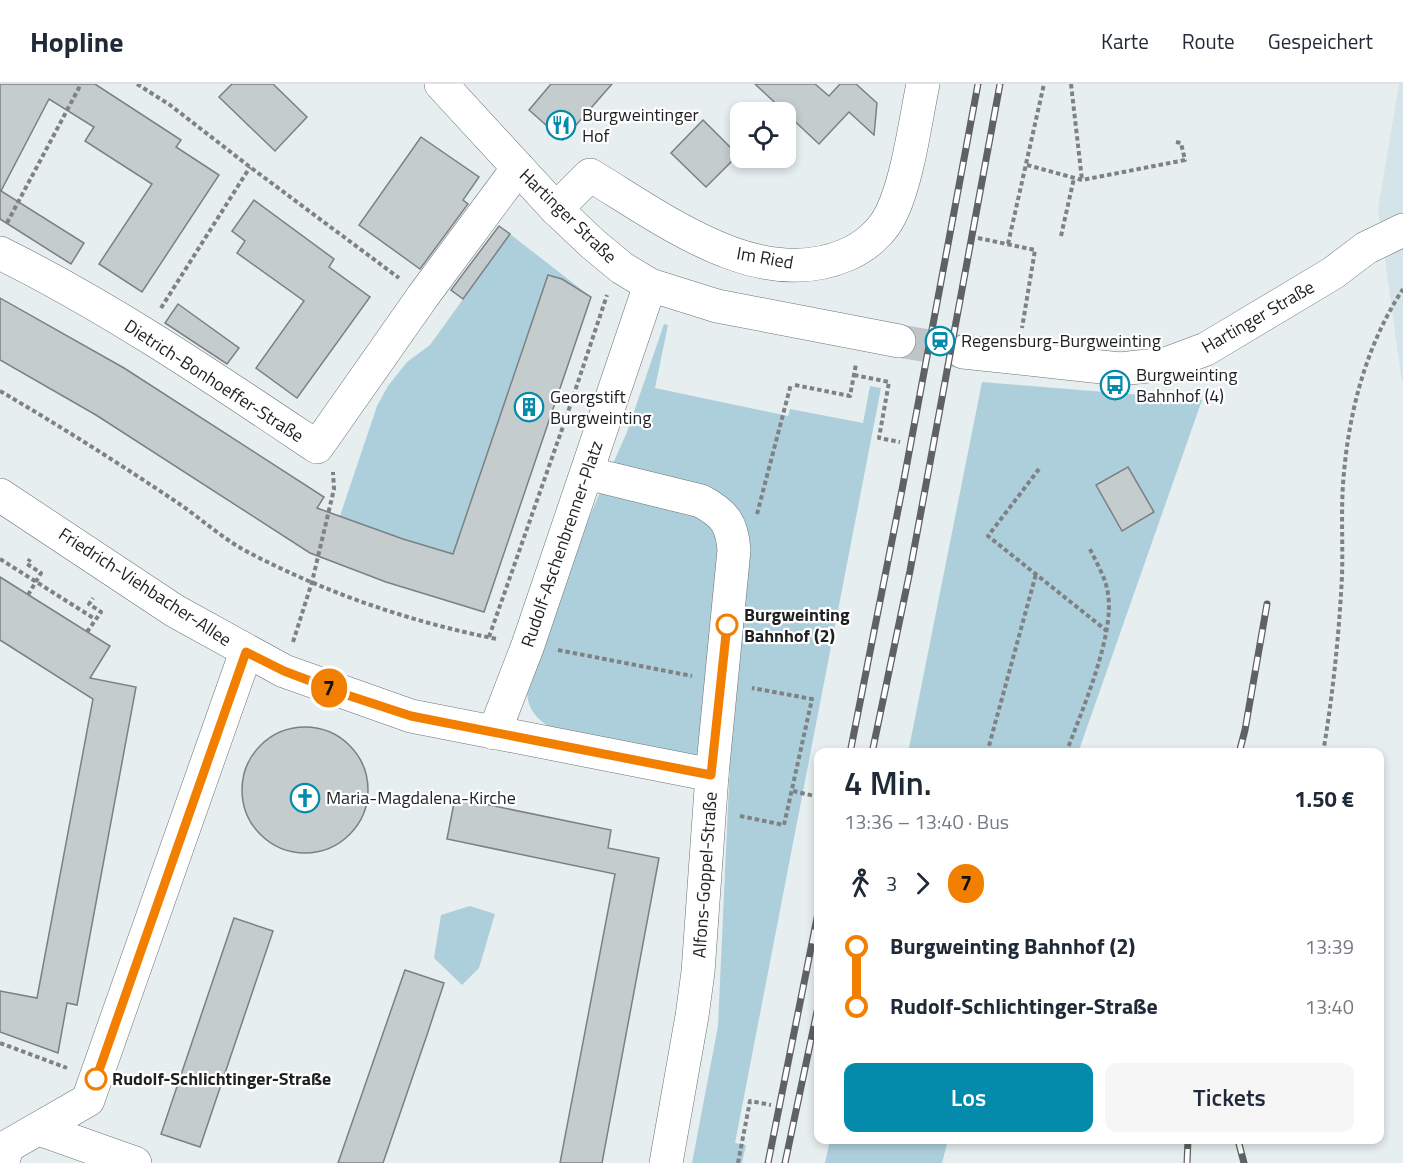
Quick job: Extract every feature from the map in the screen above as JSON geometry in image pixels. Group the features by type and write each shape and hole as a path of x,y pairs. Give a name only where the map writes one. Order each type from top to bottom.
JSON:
{"street":[{"name":"Hartinger Straße","path":"441,84 556,209 622,268 650,285 717,306 899,341"},
{"name":"Im Ried","path":"556,209 590,175 682,231 716,248 755,260 781,264 809,265 835,260 860,249 878,232 891,214 900,190 923,84"},
{"name":"Dietrich-Bonhoeffer-Straße","path":"3,240 36,271 144,334 317,447 423,296 518,168"},
{"name":"Hartinger Straße","path":"963,352 1120,369 1166,364 1214,345 1333,273 1366,248 1403,230"},
{"name":"Rudolf-Aschenbrenner-Platz","path":"494,733 528,645 650,285"},
{"name":"Alfons-Goppel-Straße","path":"587,473 701,501 716,509 726,520 732,534 734,550 711,775 698,972 666,1163"},
{"name":"Friedrich-Viehbacher-Allee","path":"0,495 23,508 175,611 284,671 411,716 711,775"},
{"path":"2,1163 8,1146 88,1100 246,652"},
{"path":"39,1129 135,1163"}],"path":[{"path":"3,240 81,84"},
{"path":"137,84 170,105 423,296"},
{"path":"1008,244 1044,84"},
{"path":"1071,84 1082,180"},
{"path":"1027,165 1082,180 1185,160 1181,143 1176,142"},
{"path":"144,334 250,167"},
{"path":"1061,236 1074,178"},
{"path":"978,238 1035,250 1024,312"},
{"path":"489,637 567,416 610,285"},
{"path":"1324,748 1337,657 1342,574 1343,485 1349,438 1369,355 1403,289"},
{"path":"755,519 793,385 850,396 854,375 889,381 879,438 900,442"},
{"path":"0,391 178,503 243,549 312,582"},
{"path":"284,671 312,582 334,489 333,472 329,461 317,447"},
{"path":"1039,469 988,536 1107,631"},
{"path":"1068,748 1092,682 1107,631 1108,594 1089,547"},
{"path":"0,559 95,619"},
{"path":"28,594 41,573 27,564 30,559"},
{"path":"988,748 1036,574"},
{"path":"87,632 101,612 88,604 93,598"},
{"path":"710,809 784,825 812,699 721,682"},
{"path":"793,790 814,796"},
{"path":"738,1163 750,1101 771,1105"}],"shaded area":[{"path":"1399,84 1403,84 1403,381 1378,209"},
{"path":"510,234 591,297 562,279 548,275 453,554 340,516 377,406 388,386 407,362 430,345"},
{"path":"664,324 668,325 655,388 788,416 790,409 863,423 870,386 881,388 735,1143 746,1145 742,1163 692,1163 718,1026 730,762 549,727 532,711 527,696 527,689 587,522 627,432"},
{"path":"982,382 1202,400 1080,748 909,748"},
{"path":"470,906 495,914 479,968 462,985 434,958 441,915"},
{"path":"829,1144 947,1144 942,1163 825,1163"}],"building":[{"path":"0,84 95,84 181,140 176,147 219,175 142,292 99,264 152,184 85,141 94,127 49,99 1,191 84,243 71,264 0,219"},
{"path":"232,84 273,84 307,117 275,151 219,97"},
{"name":"Burgweintinger Hof","path":"551,84 612,84 563,140 529,110"},
{"path":"755,84 815,84 829,96 840,84 856,84 877,103 874,135 849,112 819,144 796,122 796,102 774,102"},
{"path":"703,120 730,147 730,163 706,187 671,153"},
{"path":"421,137 479,177 463,200 468,204 420,269 359,225"},
{"path":"254,200 334,259 329,267 370,297 297,398 256,368 304,301 237,253 245,241 232,231"},
{"path":"499,226 510,234 463,299 451,290"},
{"path":"548,275 562,279 591,297 484,612 386,582 310,553 96,415 0,360 0,298 124,368 324,497 317,508 403,539 453,554"},
{"path":"178,304 239,348 227,364 165,323"},
{"path":"1128,467 1154,512 1122,531 1096,485"},
{"path":"0,577 110,646 90,678 136,687 77,1005 67,1003 58,1053 0,1032 0,991 37,998 93,699 0,640"},
{"name":"Maria-Magdalena-Kirche","path":"305,727 329,732 349,746 363,766 368,790 363,814 349,834 329,848 305,853 281,848 261,834 247,814 242,790 247,766 261,746 281,732"},
{"path":"455,798 611,830 608,848 659,858 602,1163 560,1163 615,874 447,839"},
{"path":"234,918 273,931 200,1147 161,1134"},
{"path":"405,970 444,983 383,1163 338,1163"}],"tunnel":[{"path":"899,341 963,352"}],"railway":[{"path":"851,748 978,84"},
{"path":"873,748 910,571 1000,84"},
{"path":"1240,748 1267,604"},
{"path":"768,1163 814,933"},
{"path":"785,1163 814,1026"},
{"path":"1187,1163 1188,1144"},
{"path":"1239,1144 1244,1163"}],"bus line":[{"name":"7","path":"96,1079 246,652 284,671 411,716 711,775 727,625"}],"place":[{"name":"Burgweintinger Hof","path":"561,125"},
{"name":"Regensburg-Burgweinting","path":"940,341"},
{"name":"Burgweinting Bahnhof (4)","path":"1115,385"},
{"name":"Georgstift Burgweinting","path":"529,407"},
{"name":"Burgweinting Bahnhof (2)","path":"727,625"},
{"name":"Maria-Magdalena-Kirche","path":"305,798"},
{"name":"Rudolf-Schlichtinger-Straße","path":"96,1079"}]}
